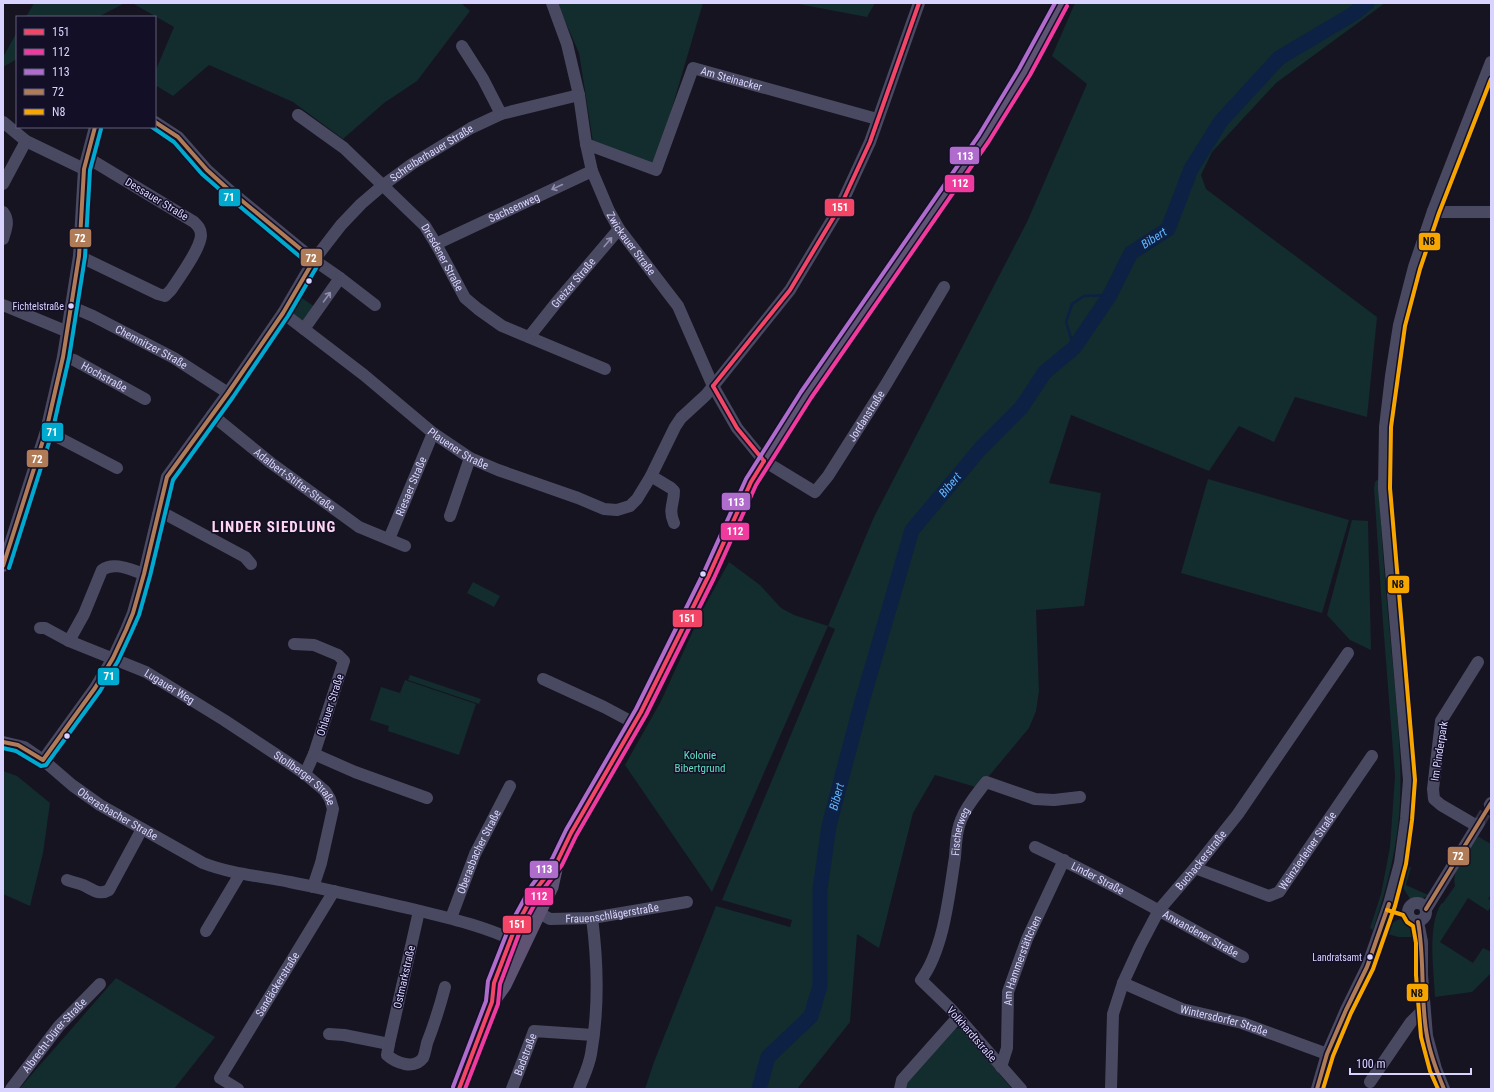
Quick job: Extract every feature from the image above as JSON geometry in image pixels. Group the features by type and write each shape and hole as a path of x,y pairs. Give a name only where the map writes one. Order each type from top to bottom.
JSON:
{"main road":[{"path":"459,1089 492,1002 494,982 533,910 551,886 557,862 571,833 634,723 702,588 751,482 806,394 984,138 1019,83 1062,3"}],"street":[{"name":"Zwickauer Straße","path":"552,3 567,44 579,95 586,144 592,171 609,211 619,229 678,306 714,386 737,428 764,460"},
{"name":"Plauener Straße","path":"283,313 364,375 433,433 470,458 498,470 608,510 621,509 634,502 640,495 651,476 674,427 681,418 714,386 790,290 841,205 870,142 919,3"},
{"path":"462,46 484,79 501,114"},
{"path":"1317,1089 1327,1054 1367,967 1389,904 1400,863 1406,819 1408,780 1386,514 1384,472 1385,427 1390,376 1399,325 1414,267 1433,211 1491,62"},
{"name":"Am Steinacker","path":"586,144 656,170 693,68 877,119"},
{"name":"Schreiberhauer Straße","path":"43,760 83,706 113,658 133,613 144,574 166,477 228,393 283,313 314,260 341,224 382,186 412,164 471,128 501,114 579,95"},
{"name":"Dresdener Straße","path":"298,115 344,148 425,226 465,298 478,309 502,326 606,369"},
{"path":"3,122 26,141 86,163"},
{"path":"156,123 178,137 207,170 229,190 314,260 375,305"},
{"path":"3,566 46,431 63,357 79,256 86,163 95,128"},
{"path":"3,184 26,141"},
{"name":"Dessauer Straße","path":"79,256 165,296 171,290 198,246 201,236 200,229 194,222 86,163"},
{"name":"Sachsenweg","path":"436,244 592,171"},
{"path":"1433,211 1491,212"},
{"path":"3,212 7,217 8,226 3,239"},
{"name":"Greizer Straße","path":"529,337 619,229"},
{"path":"304,329 340,278"},
{"name":"Jordanstraße","path":"764,460 815,492 828,476 944,287"},
{"path":"3,306 68,332"},
{"name":"Chemnitzer Straße","path":"72,307 93,316 174,358 228,393"},
{"name":"Hochstraße","path":"63,357 74,360 145,398"},
{"name":"Adalbert-Stifter-Straße","path":"212,415 271,463 359,527 404,546"},
{"path":"46,431 117,468"},
{"name":"Riesaer Straße","path":"389,539 433,433"},
{"path":"450,516 470,458"},
{"path":"651,476 674,491 670,510 670,515 674,523"},
{"path":"158,515 167,515 245,557 251,564"},
{"path":"70,642 84,614 102,570 107,567 119,566 144,574"},
{"name":"Lugauer Weg","path":"40,628 46,628 70,642 146,672 224,720"},
{"name":"Ohlauer Straße","path":"294,644 314,644 338,656 344,661 314,754 305,774"},
{"name":"Buchackerstraße","path":"1111,1089 1113,1014 1123,983 1159,910 1238,814 1348,653"},
{"name":"Im Pinderpark","path":"1426,909 1478,824 1441,805 1434,799 1432,789 1441,721 1478,662"},
{"path":"543,679 604,707 634,723"},
{"name":"Stollberger Straße","path":"224,720 305,774 325,791 330,798 333,809 321,863 313,887"},
{"name":"Oberasbacher Straße","path":"3,742 18,745 43,760 88,797 142,830 203,863 218,869 334,890 451,918 498,933 517,942"},
{"path":"314,754 355,772 427,798"},
{"name":"Weinzierleiner Straße","path":"1195,868 1269,896 1279,892 1372,756"},
{"name":"Fischerweg","path":"921,980 927,972 938,945 947,905 960,821 969,804 986,782 1035,799 1054,800 1080,797"},
{"name":"Oberasbacher Straße","path":"451,918 475,854 510,786"},
{"path":"67,880 82,884 99,893 104,893 109,890 142,830"},
{"name":"Linder Straße","path":"1035,847 1064,860 1159,910"},
{"name":"Am Hammerstättchen","path":"1001,1067 1007,1048 1008,992 1027,939 1064,860"},
{"path":"206,932 240,874"},
{"name":"Sandäckerstraße","path":"238,1089 220,1078 334,890"},
{"name":"Frauenschlägerstraße","path":"533,910 550,919 592,918 687,902"},
{"path":"1389,904 1409,910"},
{"path":"1416,904 1422,904 1426,909 1424,919 1418,922 1412,920 1409,915 1411,906 1416,904"},
{"name":"Anwandener Straße","path":"1159,910 1243,957"},
{"name":"Ostmarkstraße","path":"419,911 387,1055 393,1060 405,1064 415,1064 422,1058 445,987"},
{"path":"579,1089 591,1055 598,984 592,918"},
{"path":"1418,922 1422,942 1424,1013 1427,1036 1436,1069 1444,1089"},
{"name":"Volkhardtstraße","path":"921,980 958,1017 1021,1089"},
{"name":"Wintersdorfer Straße","path":"1123,983 1182,1009 1242,1023 1327,1054"},
{"name":"Albrecht-Dürer-Straße","path":"11,1089 59,1026 100,984"},
{"path":"1370,1082 1412,1022 1419,1014 1424,1013"},
{"path":"900,1089 902,1080 958,1017"},
{"name":"Badstraße","path":"512,1089 534,1031 593,1035"},
{"path":"329,1034 344,1035 389,1044"}],"green space":[{"path":"34,3 125,3 100,16 27,16"},
{"path":"132,3 461,3 470,11 417,81 384,103 343,139 293,102 209,65 173,96 156,86 156,70 174,27"},
{"path":"557,3 703,3 654,164 593,142 579,53"},
{"path":"793,3 875,3 867,17"},
{"path":"1075,3 1385,3 1276,83 1212,152 1201,175 1206,189 1377,317 1367,417 1295,397 1274,442 1239,426 1209,471 1071,415 1049,483 1101,493 1084,606 1036,610 1039,691 1036,711 1029,728 979,788 935,775 913,813 879,948 857,934 850,1022 797,1089 645,1089 654,1062 716,906 790,927 792,920 722,900 835,629 828,626 874,517 1027,222 1087,84 1052,56"},
{"path":"16,34 16,60 3,67 3,57"},
{"path":"299,296 315,307 304,322 293,314 291,308"},
{"path":"1208,479 1349,520 1322,613 1181,573"},
{"path":"1377,480 1379,481 1384,574 1398,717 1400,802 1394,851 1387,883 1373,930 1370,928 1381,894 1390,847 1395,776 1374,488"},
{"path":"1352,520 1368,521 1371,650 1350,640 1327,615"},
{"name":"Kolonie Bibertgrund","path":"729,562 760,585 781,608 794,615 828,626 712,892 625,765 661,701 702,611"},
{"path":"473,582 500,596 494,607 467,593"},
{"path":"410,675 481,699 479,704 408,680"},
{"path":"405,680 476,704 459,755 388,731 389,726 370,720 381,687 400,693"},
{"path":"3,771 17,776 50,803 43,853 30,906 3,894"},
{"path":"1479,837 1491,844 1491,895 1488,899 1491,900 1491,906 1488,911 1468,898 1440,942 1473,963 1483,948 1491,952 1491,973 1472,992 1435,997 1432,949 1434,924 1437,913 1441,904 1455,886 1455,874 1460,861 1475,838"},
{"path":"1411,867 1406,885 1428,895 1422,899 1410,899 1402,886 1406,868"},
{"path":"1401,919 1413,925 1417,937 1398,937 1388,934 1392,924"},
{"path":"116,978 215,1037 174,1089 19,1089"},
{"path":"954,1028 962,1029 1012,1089 906,1089 907,1080"}],"waterway":[{"name":"Bibert","path":"759,1089 768,1057 811,1016 820,986 820,889 829,826 859,712 912,530 981,448 1021,408 1045,372 1074,348 1110,295 1131,253 1168,229 1191,169 1221,121 1279,58 1353,14 1367,3"},
{"path":"1074,348 1066,322 1072,304 1084,296 1110,295"}],"tunnel":[{"path":"1479,823 1490,805"}],"transit line":[{"name":"151","path":"713,386 790,290 841,205 870,142 919,3"},
{"name":"113","path":"453,1087 486,1001 488,981 510,925 532,885 552,859 566,830 636,709 704,572 746,479 801,392 979,135 1019,69 1055,3"},
{"name":"112","path":"465,1089 498,1004 500,984 520,931 542,891 562,865 576,836 646,715 714,578 756,485 811,398 989,141 1030,75 1067,6"},
{"name":"N8","path":"1323,1089 1333,1056 1351,1013 1373,969 1395,906 1406,864 1412,820 1415,780 1390,488 1391,427 1405,326 1420,269 1439,213 1491,79"},
{"name":"72","path":"3,742 18,745 43,760 95,688 113,658 133,613 144,574 167,477 228,393 283,313 314,260 229,190 207,170 178,137 156,123"},
{"name":"72","path":"3,566 46,431 63,357 79,256 84,169 95,128"},
{"name":"71","path":"153,128 174,142 202,174 310,265"},
{"name":"71","path":"9,568 52,433 69,358 85,257 90,170 101,129"},
{"name":"71","path":"3,748 16,751 41,766 46,765 100,691 118,661 139,615 173,480 233,397 288,316 319,263"},
{"name":"151","path":"713,386 737,428 764,461"},
{"name":"151","path":"459,1089 492,1002 494,983 515,928 537,888 557,862 571,833 641,712 709,575 751,482 764,461"},
{"name":"72","path":"1426,909 1491,803"},
{"name":"72","path":"1317,1089 1327,1054 1367,967 1389,904"},
{"name":"N8","path":"1387,910 1403,915 1407,922 1413,926 1416,943 1416,975 1421,1037 1430,1071 1438,1089"},
{"name":"72","path":"1418,922 1425,1022 1428,1043 1436,1070 1444,1089"}],"place":[{"name":"Fichtelstraße","path":"71,306"},
{"name":"Landratsamt","path":"1370,957"}],"district":[{"name":"LINDER SIEDLUNG","path":"274,527"}]}
